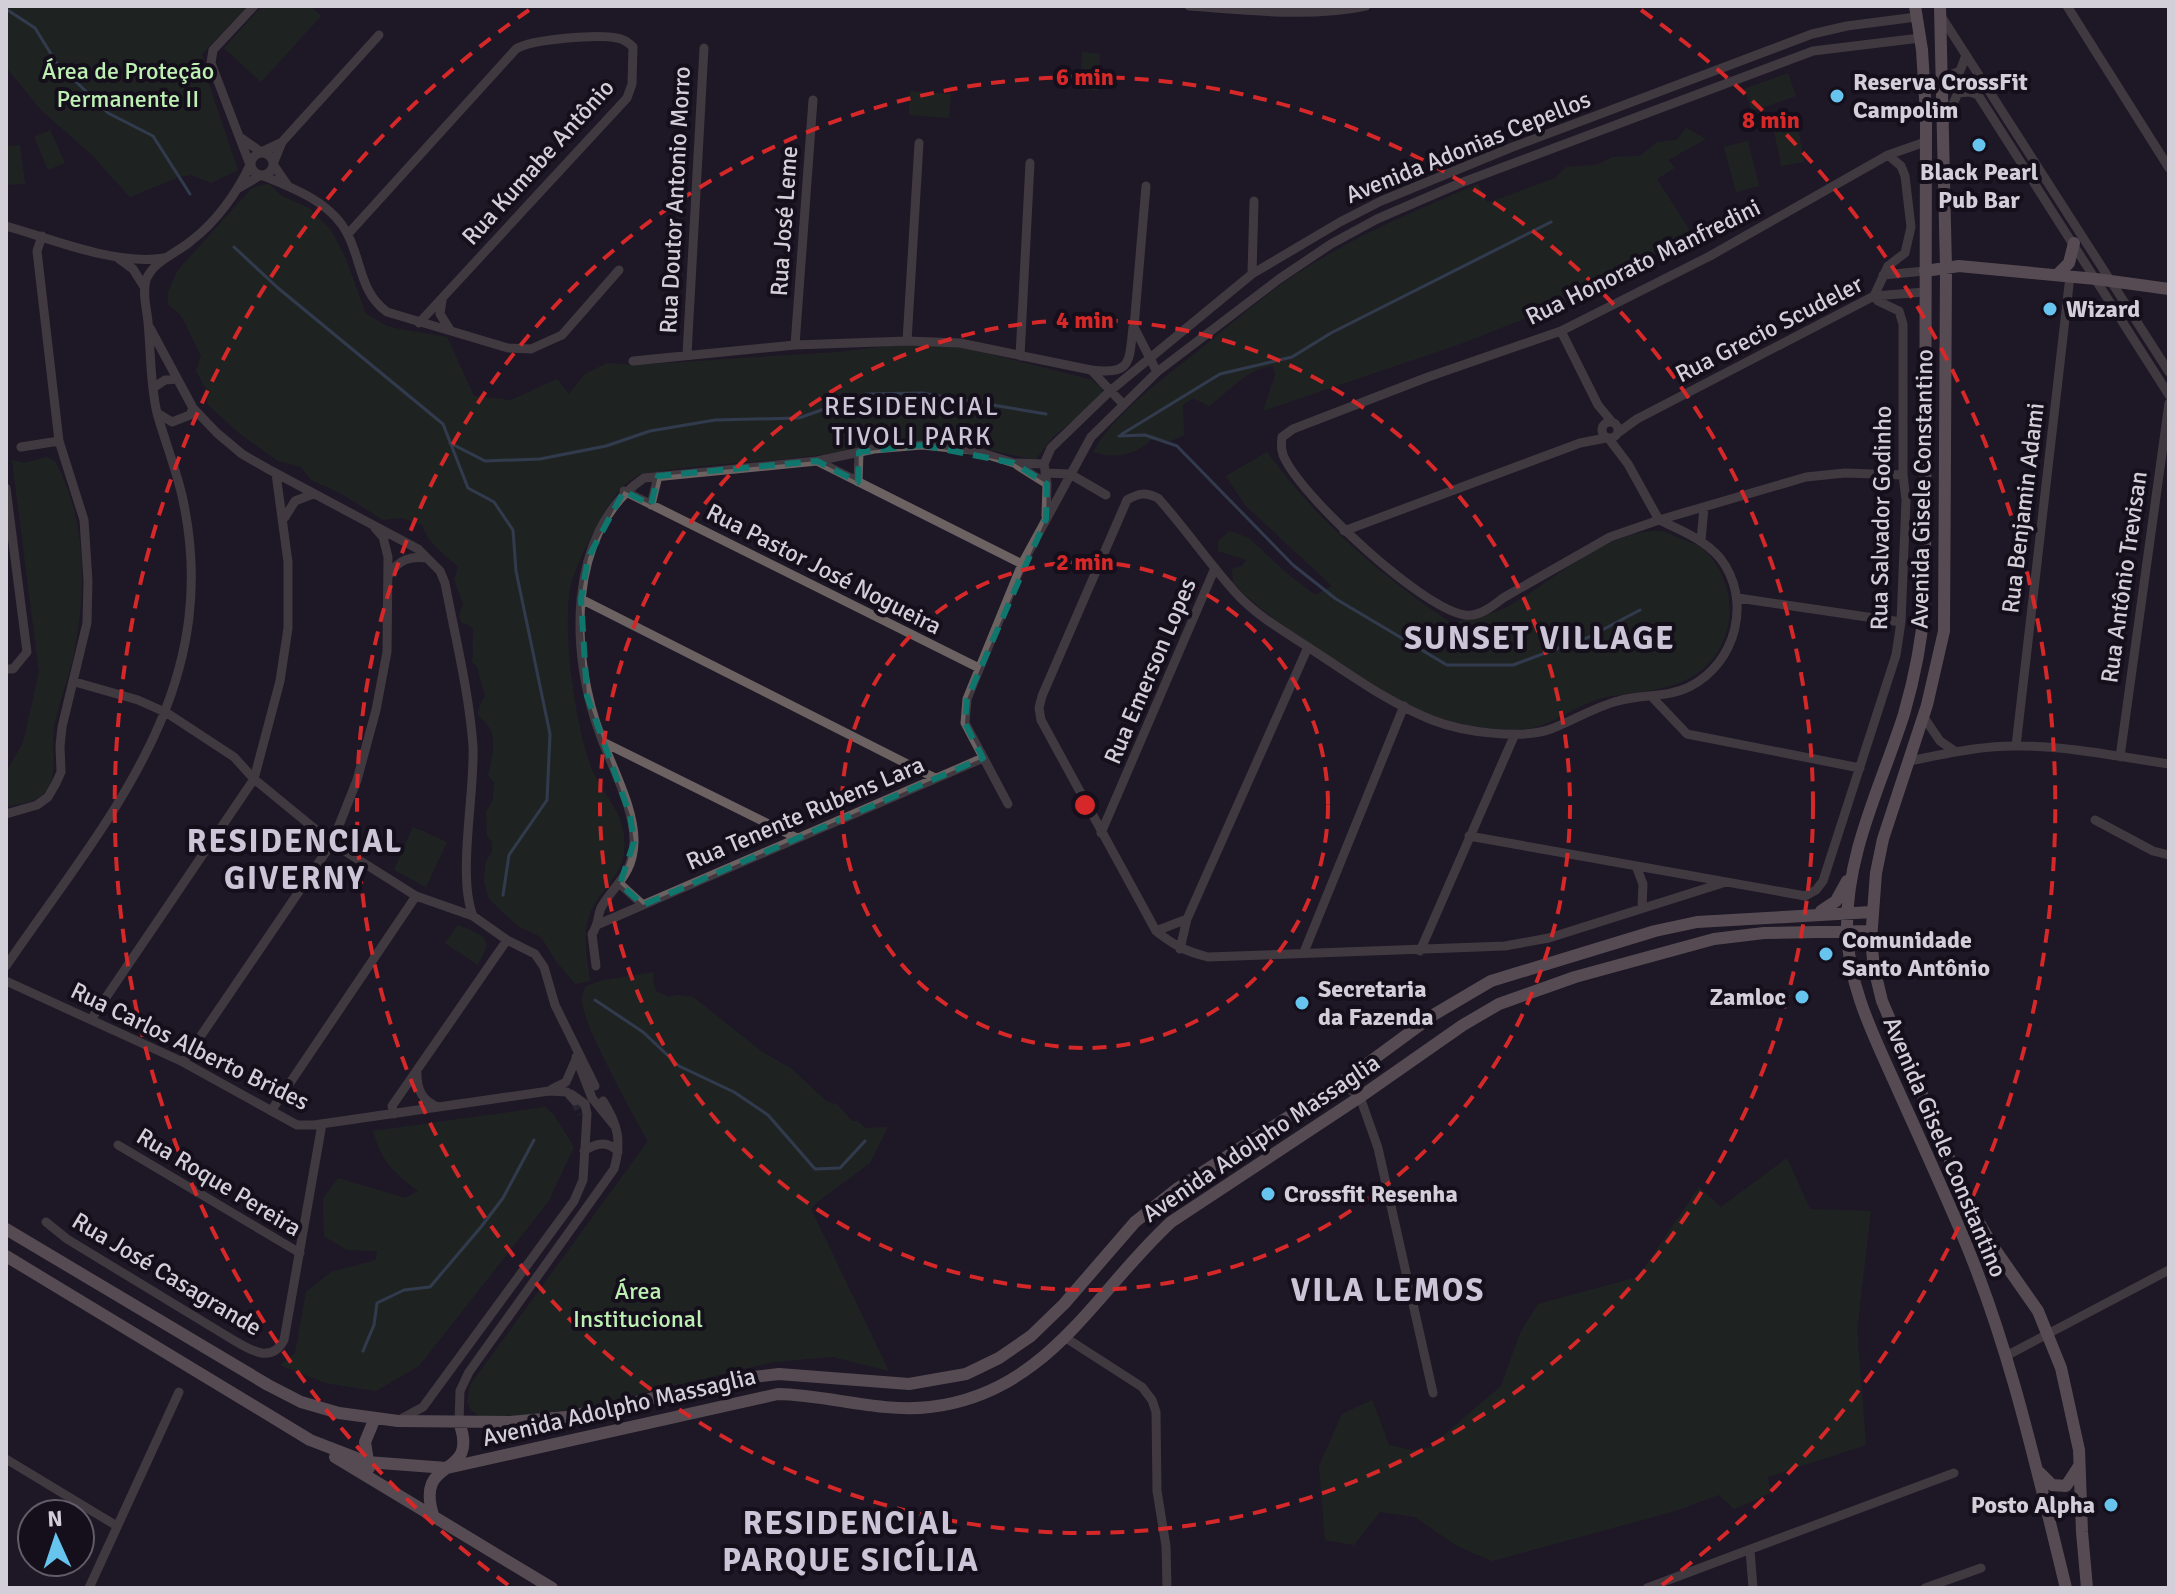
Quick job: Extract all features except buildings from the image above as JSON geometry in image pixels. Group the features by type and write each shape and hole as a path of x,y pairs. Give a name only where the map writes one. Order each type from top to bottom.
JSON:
{"main road":[{"name":"Avenida Gisele Constantino","path":"1941,11 1946,268 1944,631 1923,716 1883,839 1872,912 1874,968 1882,1001 1970,1207 2038,1311 2061,1368 2074,1419 2080,1465 2087,1588"},
{"name":"Avenida Gisele Constantino","path":"1915,12 1926,114 1925,601 1922,643 1903,717 1856,849 1850,875 1847,932 1865,1017 1965,1241 2006,1356 2066,1588"},
{"path":"1920,38 1927,46 1935,77 1941,79"},
{"path":"2063,275 2074,243"},
{"path":"1925,271 1959,266 2102,279 2169,289"},
{"path":"1814,914 1834,904 1850,875"},
{"name":"Avenida Adolpho Massaglia","path":"6,1229 268,1385 301,1402 326,1410 398,1421 510,1422 566,1417 756,1377 791,1375 909,1384 966,1374 999,1358 1031,1336 1064,1304 1135,1222 1178,1188 1341,1083 1435,1014 1491,981 1655,931 1697,922 1872,912"},
{"name":"Avenida Adolpho Massaglia","path":"6,1256 310,1440 367,1462 447,1468 765,1396 811,1395 896,1408 930,1407 978,1396 1028,1369 1084,1320 1141,1251 1171,1222 1463,1025 1499,1004 1550,985 1714,939 1764,933 1871,931"},
{"path":"1064,1304 1084,1320"},
{"path":"375,1418 366,1436 367,1462 373,1478 384,1487"},
{"path":"434,1518 428,1492 435,1477 457,1461 464,1449 464,1435 459,1422"},
{"path":"310,1440 552,1588"},
{"path":"2037,1469 2049,1483 2066,1486 2080,1465"}],"street":[{"path":"254,6 213,50 211,57 250,165 253,171 316,200 334,216 348,234 362,279 376,304 387,312 508,348 531,349 562,335 619,270"},
{"path":"1189,6 1312,12 1366,6"},
{"path":"2067,6 2169,168"},
{"path":"1941,11 2169,395"},
{"name":"Avenida Adonias Cepellos","path":"1045,468 1051,448 1110,391 1252,274 1340,222 1404,191 1524,142 1771,49 1834,29 1889,21 1915,12"},
{"path":"1889,21 1891,40"},
{"path":"1834,29 1835,47"},
{"path":"239,188 269,172 282,142 379,35"},
{"name":"Rua Kumabe Antônio","path":"348,234 516,49 531,42 608,36 630,43 634,51 633,73 627,98 419,323"},
{"name":"Avenida Adonias Cepellos","path":"1008,804 965,723 967,699 1022,564 1091,437 1157,372 1279,279 1331,244 1377,219 1458,184 1813,51 1920,38"},
{"name":"Rua Doutor Antonio Morro","path":"687,354 704,48"},
{"path":"1941,79 1960,71 1966,55"},
{"path":"1944,124 1958,93 1964,91 1978,95 2074,243 2169,372"},
{"name":"Rua José Leme","path":"795,345 813,100"},
{"path":"240,137 270,156 288,186"},
{"path":"150,271 193,240 239,188 252,158 282,142"},
{"name":"Rua Honorato Manfredini","path":"1344,531 1286,462 1281,448 1282,437 1293,429 1428,377 1561,331 1710,256 1888,155 1925,142"},
{"path":"907,341 919,143"},
{"path":"1874,296 1888,266 1905,253 1911,227 1905,176 1901,166 1888,155"},
{"path":"1020,356 1030,163"},
{"path":"633,361 795,345 907,341 960,343 1091,370 1116,372 1128,363 1134,327 1146,186"},
{"path":"1252,274 1254,201"},
{"path":"6,226 113,256 145,259 171,256"},
{"path":"6,814 37,805 48,797 61,772 62,727 87,623 87,542 78,497 59,441 37,251 42,236"},
{"path":"113,256 133,269 145,288"},
{"path":"6,966 137,775 167,713 189,635 192,565 183,500 153,388 145,288 151,263 145,259"},
{"name":"Rua Grecio Scudeler","path":"1883,275 1925,271"},
{"name":"Rua Benjamin Adami","path":"2016,746 2063,275"},
{"name":"Rua Grecio Scudeler","path":"1611,431 1874,296 1925,292"},
{"name":"Rua Salvador Godinho","path":"1726,882 1805,896 1816,890 1823,881 1896,655 1901,622 1906,500 1903,475 1903,324 1899,311 1874,296"},
{"path":"443,297 440,314 450,330"},
{"path":"149,325 193,408 217,433 242,454 276,474 418,549 440,571 445,583 472,744 467,882 473,916"},
{"path":"1134,327 1157,372"},
{"path":"1561,331 1659,520 1701,541 1720,558 1733,580 1738,598 1737,622 1729,648 1712,671 1691,686 1673,693 1621,700 1528,735 1481,731 1434,721 1385,697 1261,616 1236,593 1158,498 1138,494 1127,500 1042,696 1039,708 1041,720 1156,931 1180,949 1208,957 1505,946 1549,938 1726,882"},
{"path":"1091,370 1123,404"},
{"path":"153,388 165,380 177,379"},
{"name":"Rua Antônio Trevisan","path":"2120,757 2169,403"},
{"path":"157,412 172,422 190,415 193,408"},
{"path":"1611,431 1344,531 1415,590 1443,607 1467,616 1487,610 1610,537 1659,520 1806,477 1845,473 1903,475"},
{"path":"21,447 59,441"},
{"path":"596,966 592,934 599,924 600,909 627,871 634,842 630,815 587,696 580,654 581,599 588,558 624,491 644,478 817,461 859,452 922,445 972,450 1014,463 1070,474 1106,495"},
{"path":"858,482 859,452"},
{"path":"817,461 1022,564"},
{"path":"1014,463 1047,484"},
{"path":"1045,468 1046,519"},
{"path":"92,1018 254,779 280,681 288,628 288,562 276,474"},
{"path":"651,505 658,476"},
{"path":"6,488 27,652 13,669 6,669"},
{"name":"Rua Pastor José Nogueira","path":"624,491 979,668"},
{"path":"284,520 287,510 295,501 313,494"},
{"path":"1701,541 1704,507"},
{"path":"183,1062 332,843 357,780 376,710 387,652 386,546 375,528"},
{"path":"388,578 395,565 402,560 427,558"},
{"name":"Rua Emerson Lopes","path":"1101,833 1215,568"},
{"path":"1738,598 1901,622"},
{"path":"581,599 935,778"},
{"path":"1180,949 1187,919 1308,647"},
{"path":"75,682 138,700 167,713 234,757 254,779 332,843 416,896 473,916 507,940 535,954 544,967 555,1005 595,1086"},
{"path":"1651,696 1687,734 1860,768"},
{"path":"1304,952 1404,706"},
{"path":"1923,716 1940,741 1956,752"},
{"path":"1420,951 1515,734"},
{"path":"603,742 797,838"},
{"path":"1909,761 2016,746 2169,764"},
{"name":"Rua Tenente Rubens Lara","path":"599,924 983,758"},
{"path":"2095,820 2153,851 2169,855"},
{"path":"1469,836 1726,882"},
{"path":"1636,866 1643,884 1642,907"},
{"path":"620,884 643,905"},
{"path":"271,1111 416,896"},
{"path":"1156,931 1187,919"},
{"path":"394,1114 392,1106 507,940"},
{"name":"Rua Carlos Alberto Brides","path":"6,981 183,1062 297,1125 549,1091 564,1092"},
{"path":"568,1030 592,1098 618,1129"},
{"path":"549,1091 566,1082 576,1058"},
{"path":"417,1073 421,1095 438,1107"},
{"path":"1341,1083 1360,1097 1378,1148 1433,1393"},
{"path":"564,1092 575,1101"},
{"path":"398,1421 423,1407 574,1201 583,1180 587,1114 585,1104 576,1095 564,1092"},
{"path":"459,1422 460,1391 469,1372 611,1175 618,1152 618,1129 603,1101"},
{"path":"581,1114 585,1127"},
{"path":"300,1253 322,1124"},
{"path":"584,1151 598,1144 606,1144 618,1152"},
{"name":"Rua Roque Pereira","path":"118,1145 300,1253"},
{"name":"Rua José Casagrande","path":"46,1222 67,1239 230,1338 255,1352 270,1354 279,1349 284,1340 300,1253"},
{"path":"2006,1356 2169,1270"},
{"path":"1066,1338 1142,1387 1152,1400 1156,1412 1156,1479 1166,1546 1167,1588"},
{"path":"844,1400 847,1378"},
{"path":"89,1588 179,1392"},
{"path":"6,1459 117,1526"},
{"path":"1647,1588 1954,1473"},
{"path":"1750,1550 1753,1588"},
{"path":"1925,1588 1981,1568"}],"highlighted area":[{"path":"922,445 1014,463 1047,484 1046,519 967,699 965,723 983,758 643,905 620,884 634,842 630,815 587,696 581,599 588,558 624,491 651,505 658,476 817,461 858,482 859,452"}],"green space":[{"name":"Área de Proteção Permanente II","path":"6,6 247,6 202,54 207,79 238,170 211,183 192,175 179,177 130,197 93,156 41,110 6,67"},
{"path":"262,6 310,6 321,16 261,82 224,48"},
{"path":"1082,52 1100,54 1098,91 1080,89"},
{"path":"1788,73 1796,96 1752,111 1744,89"},
{"path":"910,91 951,94 949,118 909,115"},
{"path":"1796,116 1804,162 1781,166 1772,120"},
{"path":"1686,128 1706,139 1668,160 1675,168 1657,179 1692,234 1566,302 1463,343 1263,411 1275,375 1273,366 1264,368 1247,376 1209,406 1193,398 1183,405 1184,435 1171,441 1151,440 1138,450 1124,455 1093,452 1113,424 1152,388 1271,292 1341,247 1478,184 1487,202 1496,200 1555,178 1566,167 1596,165 1613,157 1640,156 1657,142 1677,140"},
{"path":"50,130 65,163 48,170 34,137"},
{"path":"1748,141 1759,186 1736,192 1724,147"},
{"path":"20,145 25,184 6,185 6,146"},
{"path":"269,184 282,196 309,208 331,230 346,259 366,314 389,327 447,337 474,396 511,400 557,379 569,394 585,374 607,363 636,365 837,352 896,345 961,347 1092,380 1102,388 1101,397 1053,437 1035,460 964,445 906,441 811,456 640,474 620,489 606,508 576,568 568,602 571,674 584,746 595,776 618,814 624,837 619,869 589,918 586,945 590,981 575,984 541,937 518,926 489,899 484,881 486,861 492,852 492,842 487,836 486,812 493,800 494,783 488,775 493,740 490,729 478,713 485,696 477,667 472,662 474,630 462,623 459,617 463,603 454,580 458,567 433,543 422,525 402,518 383,520 342,494 311,480 301,467 278,461 239,433 207,404 207,391 196,371 201,356 182,317 168,304 168,292 178,270 251,189"},
{"path":"1267,452 1328,524 1399,586 1451,623 1509,606 1580,559 1619,539 1659,531 1698,546 1714,562 1728,592 1730,608 1724,640 1705,667 1682,682 1602,698 1534,727 1514,730 1479,727 1424,712 1310,644 1233,583 1232,569 1242,566 1247,560 1218,551 1218,541 1230,531 1249,538 1315,595 1332,586 1245,505 1226,476"},
{"path":"47,457 55,461 73,508 81,557 81,608 73,657 54,728 50,784 37,798 6,807 6,772 23,743 39,672 12,460 24,463"},
{"path":"413,827 447,842 426,887 394,870"},
{"path":"458,925 484,938 487,946 478,965 445,943"},
{"name":"Área Institucional","path":"654,972 656,991 668,997 693,997 761,1051 792,1069 826,1101 838,1105 852,1121 858,1121 865,1128 888,1127 870,1163 811,1209 889,1371 833,1357 774,1362 580,1408 529,1415 480,1417 467,1402 470,1385 648,1141 590,1029 582,1000 585,987 599,981"},
{"path":"545,1107 554,1115 574,1147 548,1202 419,1366 376,1391 325,1383 280,1365 295,1353 306,1292 331,1272 376,1260 377,1251 347,1250 324,1236 323,1199 338,1178 405,1198 418,1191 390,1166 380,1151 373,1131"},
{"path":"1787,1158 1810,1209 1871,1211 1857,1330 1866,1445 1768,1477 1771,1493 1734,1509 1719,1495 1675,1511 1492,1561 1457,1546 1415,1517 1380,1512 1354,1545 1325,1540 1319,1466 1342,1414 1372,1400 1389,1445 1411,1450 1429,1448 1501,1386 1520,1333 1538,1304 1638,1277 1699,1187 1721,1207"}],"waterway":[{"path":"6,9 35,28 56,62 108,113 153,136 190,194"},
{"path":"1122,434 1220,374 1292,357 1331,333 1551,222"},
{"path":"234,247 278,288 443,424 468,488 494,502 513,530 516,571 550,734 547,800 509,855 503,895"},
{"path":"450,443 485,461 540,459 606,446 650,431 715,420 799,418 866,394 922,393 1046,414"},
{"path":"1119,436 1145,435 1177,446 1293,565 1336,599 1447,665 1513,665 1589,637 1640,610"},
{"path":"595,1000 643,1032 679,1066 734,1092 768,1115 815,1169 840,1168 865,1141"},
{"path":"363,1351 374,1325 377,1303 404,1290 430,1287 503,1198 534,1140"}],"tunnel":[{"path":"575,1101 581,1114"}],"place":[{"name":"Reserva CrossFit Campolim","path":"1837,96"},
{"name":"Black Pearl Pub Bar","path":"1979,145"},
{"name":"Wizard","path":"2050,309"},
{"name":"Comunidade Santo Antônio","path":"1826,954"},
{"name":"Zamloc","path":"1802,997"},
{"name":"Secretaria da Fazenda","path":"1302,1003"},
{"name":"Crossfit Resenha","path":"1268,1194"},
{"name":"Posto Alpha","path":"2111,1505"}],"district":[{"name":"RESIDENCIAL TIVOLI PARK","path":"912,421"},
{"name":"SUNSET VILLAGE","path":"1540,638"},
{"name":"RESIDENCIAL GIVERNY","path":"295,860"},
{"name":"VILA LEMOS","path":"1388,1290"},
{"name":"RESIDENCIAL PARQUE SICÍLIA","path":"851,1542"}]}
